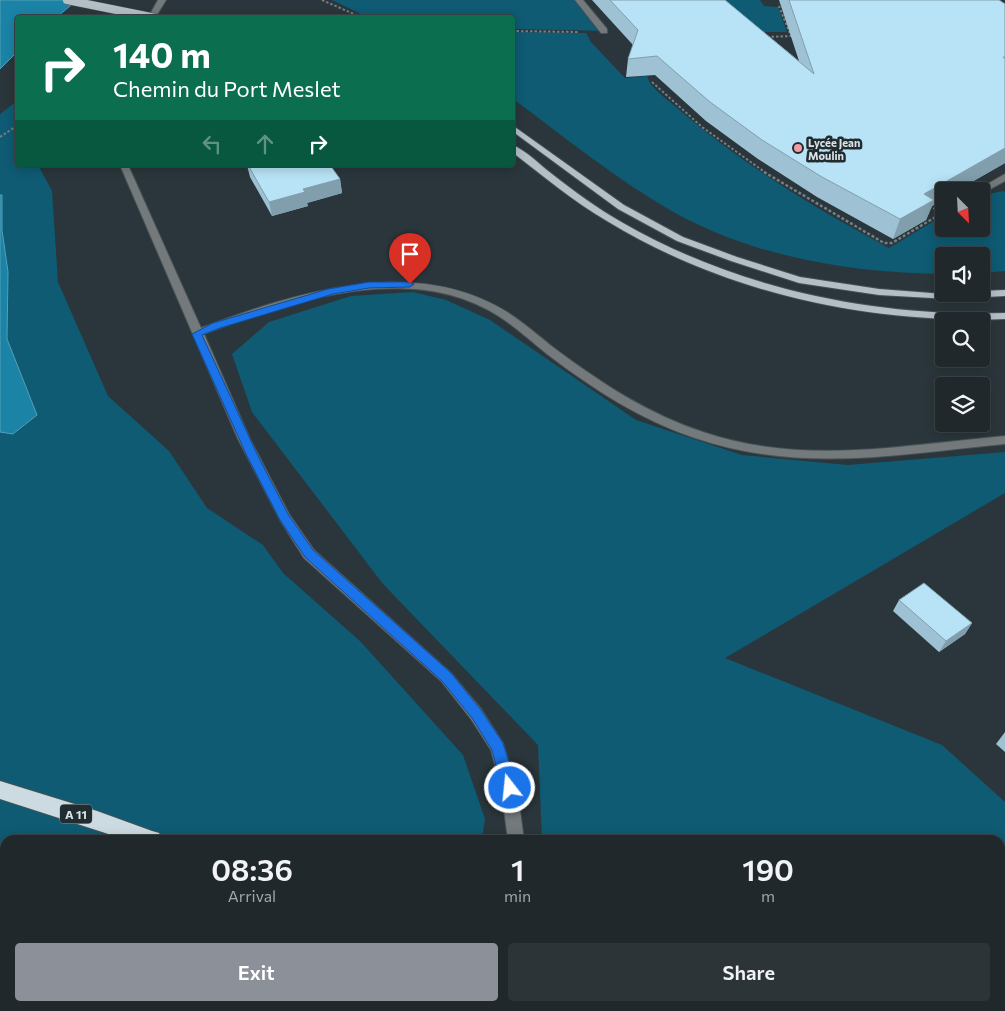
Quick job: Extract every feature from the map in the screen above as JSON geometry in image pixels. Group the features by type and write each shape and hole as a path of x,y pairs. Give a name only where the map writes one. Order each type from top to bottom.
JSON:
{"highway":[{"name":"A 11","path":"0,790 138,835"}],"main road":[{"path":"66,0 156,14"},
{"path":"515,129 621,207 680,239 734,259 799,280 879,292 949,296 1005,293"},
{"path":"515,150 569,191 621,226 671,252 724,272 788,292 870,309 935,316 985,318 1005,316"}],"street":[{"path":"156,14 162,0"},
{"path":"579,0 604,31"},
{"path":"125,167 197,334 253,456 284,517 309,554 446,677 476,714 498,748 510,788 515,835"},
{"path":"990,185 1005,177"},
{"path":"197,334 216,326 350,287 389,284 430,287 451,291 487,304 609,392 633,406 688,432 719,441 787,454 822,456 857,455 1005,440"}],"path":[{"path":"322,0 356,15"},
{"path":"765,37 791,36 778,4"},
{"path":"515,31 586,32"},
{"path":"652,82 690,118 751,164 884,244 892,243 935,217"},
{"path":"0,137 15,127"},
{"path":"924,198 935,207"}],"shaded area":[{"path":"0,0 77,0 59,15 15,15 15,54 0,69"},
{"path":"332,0 583,0 609,31 515,29 515,15 363,15"},
{"path":"685,0 760,0 764,6 778,7 787,32 736,32"},
{"path":"515,32 586,33 591,42 625,78 647,76 651,85 663,96 700,127 751,165 833,217 889,248 935,220 935,238 990,238 990,195 1003,191 1005,192 1005,271 990,272 990,247 935,247 935,274 838,266 768,251 734,240 702,226 649,198 515,101"},
{"path":"15,103 15,167 39,167 52,191 58,282 108,396 169,451 207,508 263,545 283,573 360,641 463,755 485,819 483,835 0,835 0,432 14,434 37,415 7,339 8,272 2,230 2,195 0,195 0,114"},
{"path":"0,195 2,195 2,230 8,272 7,339 37,415 13,434 0,432"},
{"path":"413,292 446,300 490,320 636,420 742,455 848,465 1005,452 1005,493 725,658 942,745 1005,802 1005,835 542,835 538,745 383,584 252,412 232,354 269,322 351,296"}],"building":[{"path":"610,0 725,0 814,74 789,0 999,0 1005,4 1005,57 1003,57 1005,59 1005,148 945,182 935,182 935,188 924,194 934,200 900,219 822,177 762,140 710,102 657,56 628,59 638,30"},
{"path":"249,167 331,167 340,179 303,189 305,192 269,202"},
{"path":"924,583 972,623 946,641 899,600"}],"place":[{"name":"Lycée Jean Moulin","path":"798,148"}],"route":[{"path":"410,284 369,285 332,291 216,326 197,334 244,439 284,517 309,554 446,677 476,714 498,748 510,788"}]}
